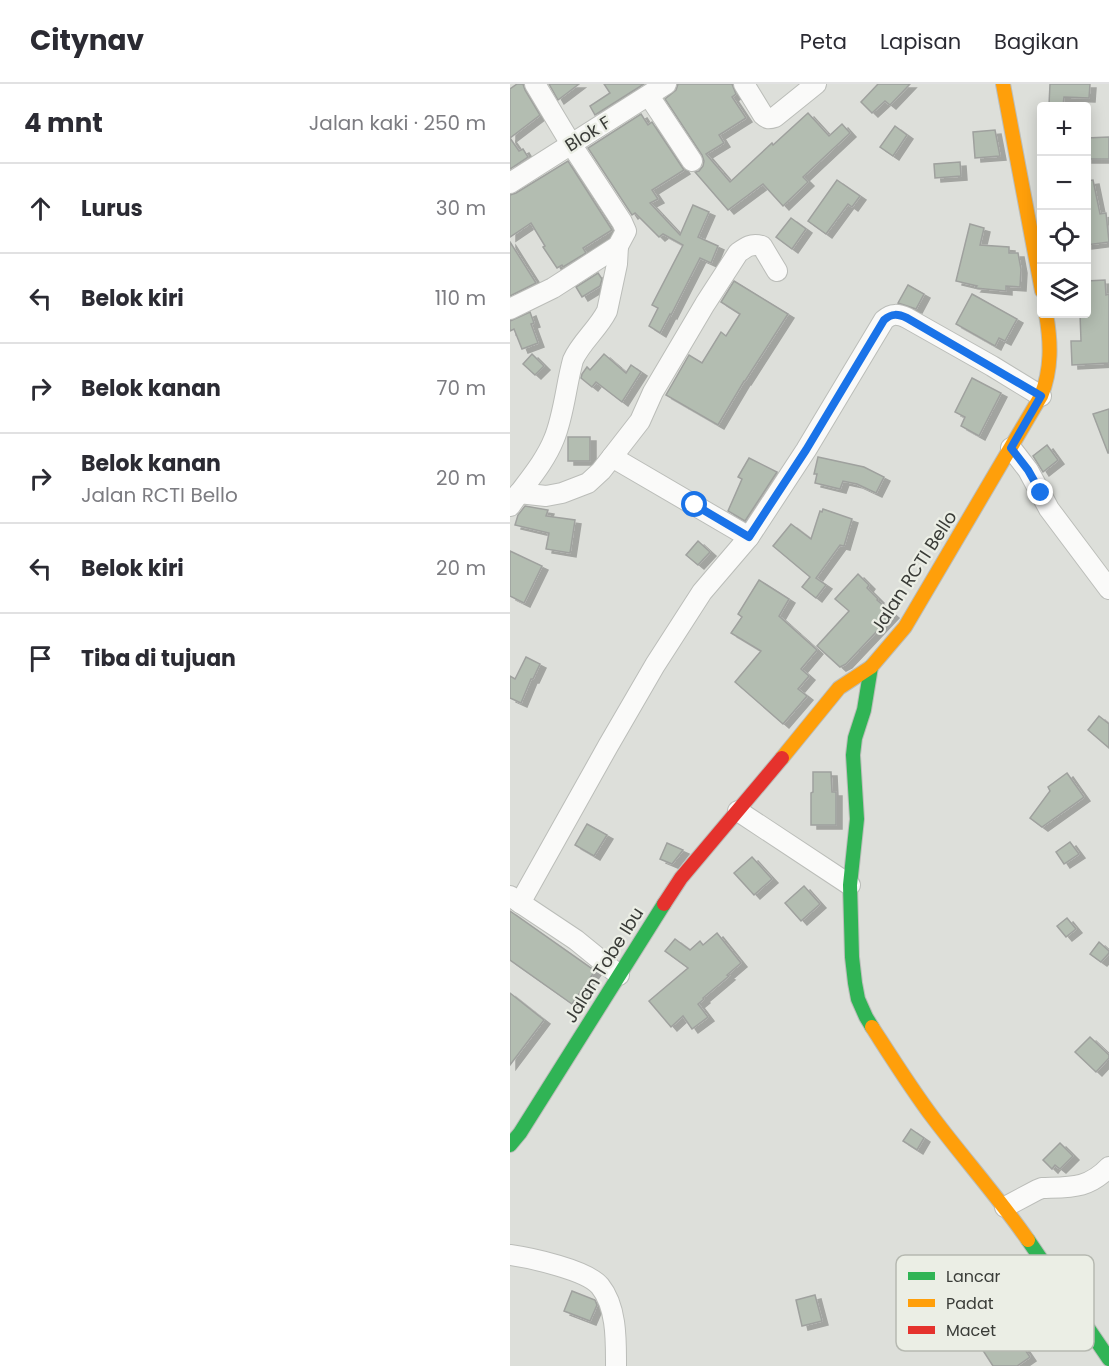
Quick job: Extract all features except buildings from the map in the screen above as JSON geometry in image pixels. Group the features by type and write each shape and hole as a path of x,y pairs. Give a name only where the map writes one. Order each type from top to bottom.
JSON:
{"street":[{"path":"510,309 553,288 618,246 626,234 625,227 535,84"},
{"name":"Blok F","path":"510,183 666,84"},
{"path":"744,84 765,118 775,117 816,84"},
{"path":"1003,84 1037,269"},
{"path":"649,96 692,161"},
{"path":"514,499 562,493 588,483 601,471 640,421 653,392 705,304 745,247 754,244 762,246 777,271"},
{"path":"514,499 539,466 554,440 577,352 607,311 617,264 618,246"},
{"path":"619,975 576,940 515,899 655,665 702,592 749,537 806,450 884,320 894,314 907,318 1041,396"},
{"name":"Jalan RCTI Bello","path":"738,811 839,688 871,667 904,627 1047,384 1049,345 1046,318"},
{"path":"1011,448 1028,470 1049,509 1109,589"},
{"path":"612,457 749,537"},
{"path":"871,667 864,711 855,738 853,755 856,819 850,885 852,957 858,999 866,1017 933,1118 1005,1207 1038,1255"},
{"path":"738,811 850,885"},
{"name":"Jalan Tobe Ibu","path":"513,1134 681,878 738,811"},
{"path":"1005,1207 1042,1188 1079,1186 1097,1177 1109,1167"},
{"path":"510,1255 546,1262 582,1274 601,1286 609,1301 612,1314 616,1366"},
{"path":"1094,1337 1109,1359"}],"traffic: fast":[{"path":"871,667 853,755 857,819 850,885 855,983 858,999 872,1027"},
{"path":"510,1145 520,1133 664,904"},
{"path":"1028,1240 1038,1255"},
{"path":"1094,1337 1109,1359"}],"traffic: slow":[{"path":"1003,84 1037,264"},
{"path":"782,758 839,688 871,667 905,627 1041,396 1050,355 1047,318"},
{"path":"872,1027 926,1108 1028,1240"}],"traffic: jam":[{"path":"664,904 681,878 782,758"}],"route":[{"path":"695,505 749,537 806,450 884,320 894,314 907,318 1041,396 1011,448 1028,470 1041,493"}]}
